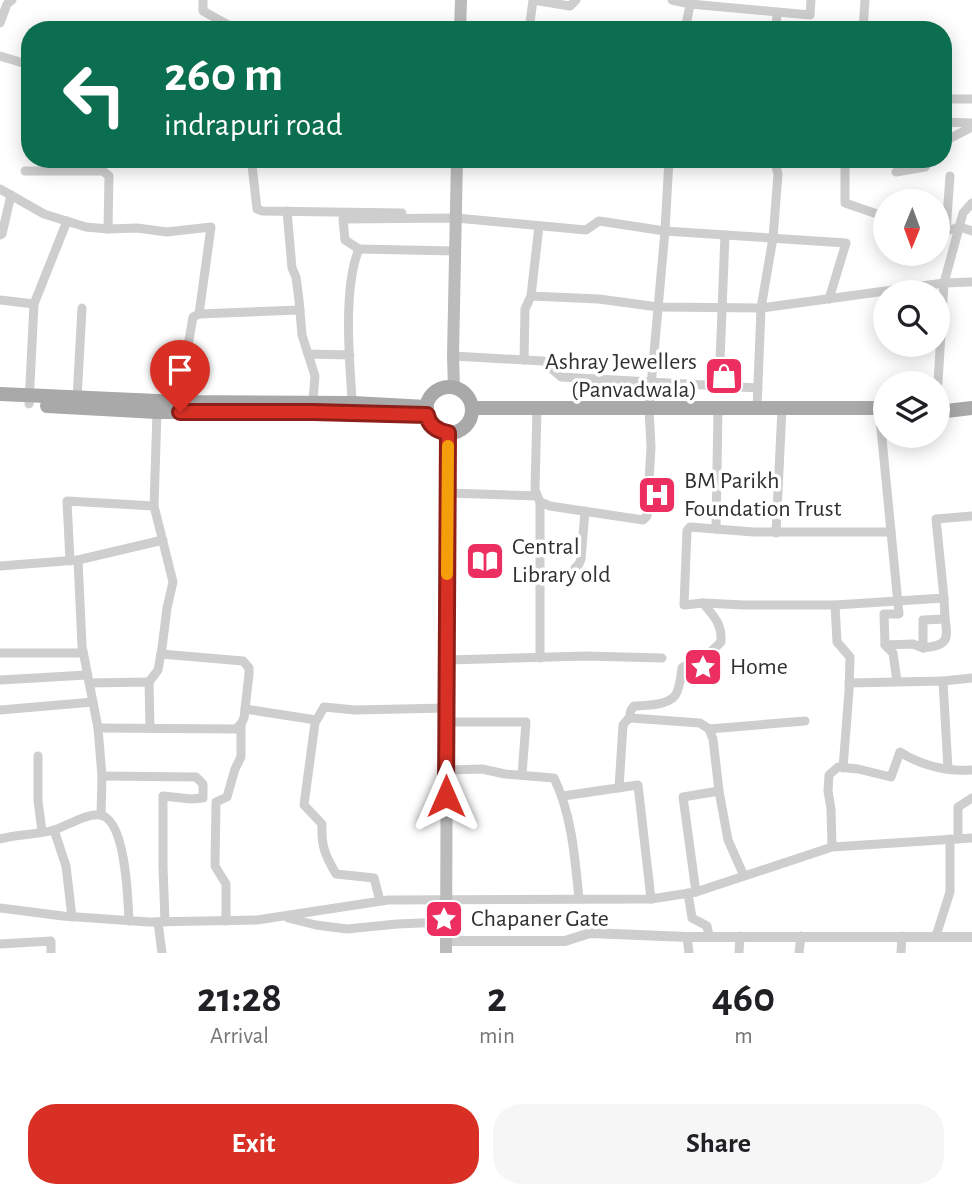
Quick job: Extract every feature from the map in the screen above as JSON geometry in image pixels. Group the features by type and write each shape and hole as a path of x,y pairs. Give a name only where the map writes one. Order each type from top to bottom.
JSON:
{"main road":[{"path":"460,21 461,0"},
{"path":"454,387 457,168"},
{"path":"454,387 470,397 473,411 468,424 456,432 448,433 434,427 428,420 428,401 440,388 454,387"},
{"path":"0,394 30,400"},
{"path":"0,402 30,400 157,412 313,407"},
{"path":"77,403 180,402 427,411"},
{"path":"472,408 873,408"},
{"path":"950,411 972,408"},
{"path":"447,947 448,433"}],"street":[{"path":"0,23 7,4 12,0"},
{"path":"203,0 203,11 221,21"},
{"path":"530,21 533,1 570,6 576,0"},
{"path":"673,0 810,15 811,0"},
{"path":"864,21 865,0"},
{"path":"687,21 691,2"},
{"path":"777,21 778,12"},
{"path":"0,56 21,62"},
{"path":"952,99 972,99"},
{"path":"952,123 972,125"},
{"path":"952,137 972,125"},
{"path":"252,168 257,209 262,211 456,215 586,230 599,221 665,231 846,243 829,299"},
{"path":"448,493 538,499 550,506 643,520 647,516 651,447 649,408 668,168"},
{"path":"757,408 761,308 773,238 776,168"},
{"path":"845,168 845,203 873,213"},
{"path":"896,172 919,168"},
{"path":"25,171 103,171 109,176 108,229"},
{"path":"948,189 950,176"},
{"path":"0,189 44,214 86,227 137,228 167,232 211,227 199,314"},
{"path":"0,235 11,195"},
{"path":"945,280 963,213 972,203"},
{"path":"288,212 292,268 296,277 302,335 315,376 313,407"},
{"path":"455,251 359,248 345,240 343,219 456,215"},
{"path":"30,400 34,304 67,221"},
{"path":"524,360 525,309 531,296 539,226"},
{"path":"950,229 960,226 972,232"},
{"path":"719,386 725,235"},
{"path":"353,408 350,305 354,261 359,248"},
{"path":"950,284 972,282"},
{"path":"531,296 599,299 659,307 761,308 873,293"},
{"path":"0,300 34,304"},
{"path":"77,403 82,308"},
{"path":"180,402 181,374 193,317 199,314 300,310"},
{"path":"308,355 350,355"},
{"path":"453,356 543,361 561,377 758,388"},
{"path":"537,408 535,490 538,499 540,658"},
{"path":"716,529 718,408"},
{"path":"776,533 782,408"},
{"path":"150,729 149,682 158,670 173,582 154,506 157,412"},
{"path":"885,448 899,614 884,614 885,646 893,653 897,681"},
{"path":"101,815 102,776 98,728 83,653 67,500 154,506"},
{"path":"575,568 581,559 585,512"},
{"path":"885,646 913,644 923,648 939,646 946,639 936,519 972,516"},
{"path":"891,532 776,533 690,527 687,531 684,605 835,605 944,597"},
{"path":"0,566 74,561 163,540"},
{"path":"618,788 623,725 629,719 631,710 634,706 672,700 678,692 682,668 698,664 721,642 721,629 717,620 703,603"},
{"path":"835,605 837,642 849,657 843,768"},
{"path":"923,648 923,620 945,619"},
{"path":"0,653 83,653"},
{"path":"161,654 243,661 249,668 241,724 241,757 227,797 215,802 215,866 226,884 226,921"},
{"path":"447,660 584,656 662,658"},
{"path":"849,683 972,678"},
{"path":"0,680 88,679 149,682"},
{"path":"943,681 948,769"},
{"path":"0,710 93,702"},
{"path":"380,901 374,878 336,874 324,854 322,824 304,805 316,720 324,707 355,710 447,708"},
{"path":"245,709 316,720"},
{"path":"629,719 700,723 709,729 713,739 728,840 744,876"},
{"path":"709,729 805,721"},
{"path":"447,722 526,722 522,775"},
{"path":"98,728 236,729 241,724"},
{"path":"832,848 828,791 830,775 838,767 891,777 900,752 914,761 948,769 972,770"},
{"path":"38,756 41,831"},
{"path":"447,770 482,769 505,774 554,778 563,796 579,899"},
{"path":"102,776 196,777 203,784 203,798 163,796 162,953"},
{"path":"563,796 638,785 651,898"},
{"path":"709,936 707,926 692,918 683,797 719,791"},
{"path":"936,936 950,892 958,807 972,798"},
{"path":"0,839 54,830 90,816 101,815 111,823 118,837 127,878 129,921"},
{"path":"54,830 66,866 72,917"},
{"path":"0,908 72,917 162,922 257,920 380,901 651,898 692,892 832,848 972,838"},
{"path":"283,916 316,925 347,929 446,922"},
{"path":"447,947 485,941 565,941 590,933 687,937 972,937"},
{"path":"739,953 740,936"},
{"path":"799,953 801,936"},
{"path":"901,953 902,936"},
{"path":"687,937 688,953"},
{"path":"3,947 51,941 51,953"},
{"path":"485,941 486,953"}],"slow traffic":[{"path":"447,574 448,446"}],"place":[{"name":"Ashray Jewellers (Panvadwala)","path":"724,376"},
{"name":"BM Parikh Foundation Trust","path":"657,495"},
{"name":"Central Library old","path":"485,561"},
{"name":"Home","path":"703,667"},
{"name":"Chapaner Gate","path":"444,919"}],"route":[{"path":"180,412 427,415 434,427 448,433 446,796"}]}
